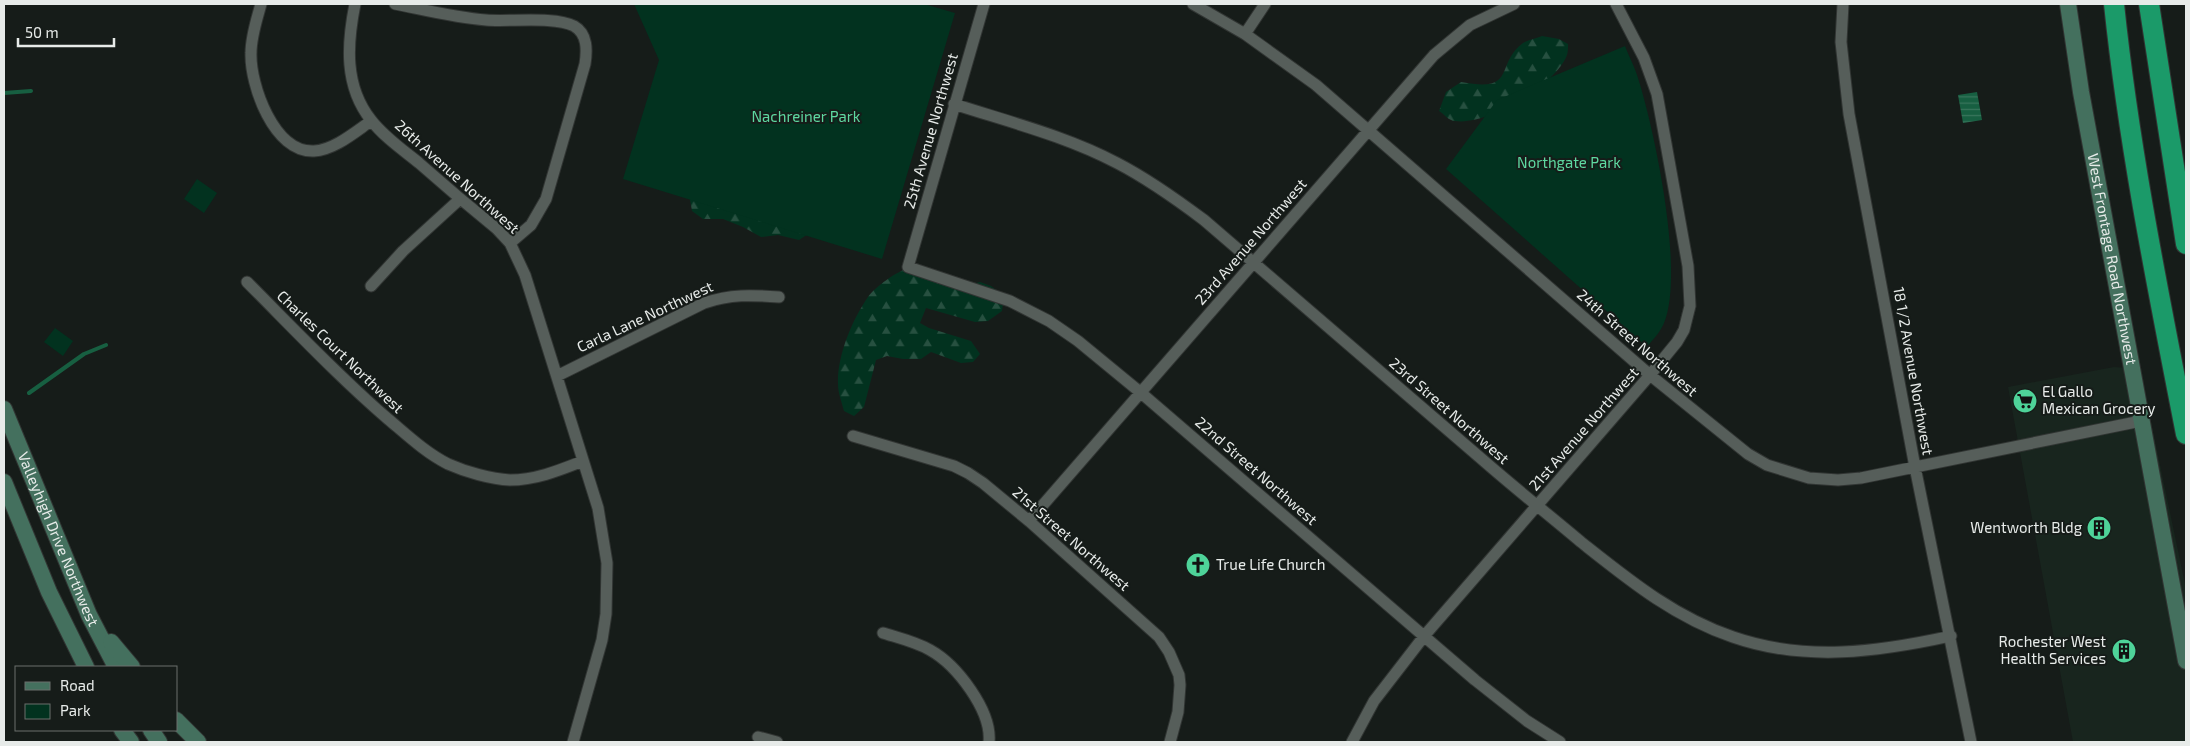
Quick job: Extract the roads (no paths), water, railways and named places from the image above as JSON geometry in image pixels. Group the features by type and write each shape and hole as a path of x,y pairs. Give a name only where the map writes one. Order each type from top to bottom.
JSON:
{"highway":[{"path":"2114,4 2120,61 2137,170 2186,434"},
{"path":"2150,4 2186,244"}],"street":[{"path":"261,4 250,52 252,72 260,98 274,127 286,142 305,150 315,151 338,143 371,121"},
{"name":"26th Avenue Northwest","path":"355,4 348,45 348,61 361,105 371,121 497,229 510,243 524,274 602,521 607,563 606,614 602,640 572,742"},
{"path":"395,4 485,20 552,21 575,27 583,34 586,44 585,64 546,199 531,225 510,243"},
{"name":"25th Avenue Northwest","path":"908,267 984,4"},
{"name":"24th Street Northwest","path":"1192,4 1245,34 1309,80 1368,129 1650,375 1748,454 1767,465 1809,478 1838,480 1861,478 2141,421"},
{"path":"1245,34 1265,4"},
{"name":"23rd Avenue Northwest","path":"1030,521 1368,129 1445,45 1470,25 1514,4"},
{"name":"21st Avenue Northwest","path":"1352,742 1374,701 1425,636 1678,342 1684,330 1690,306 1688,266 1657,94 1641,51 1616,4"},
{"name":"18 1/2 Avenue Northwest","path":"1844,4 1841,42 1848,105 1916,467 1971,742"},
{"name":"West Frontage Road Northwest","path":"2068,4 2081,92 2186,661"},
{"name":"23rd Street Northwest","path":"954,104 1054,136 1116,162 1181,203 1628,580 1661,603 1704,626 1735,638 1794,651 1837,654 1875,650 1951,636"},
{"path":"371,286 404,251 460,199"},
{"name":"22nd Street Northwest","path":"908,267 982,290 1010,301 1049,321 1078,341 1507,706 1560,742"},
{"name":"Charles Court Northwest","path":"247,282 340,377 410,437 449,464 510,480 548,474 584,461"},
{"name":"Carla Lane Northwest","path":"557,376 712,300 732,295 779,297"},
{"name":"Valleyhigh Drive Northwest","path":"4,410 89,615 115,666"},
{"name":"21st Street Northwest","path":"853,436 954,466 968,472 1030,521 1145,624 1164,645 1178,675 1180,685 1178,712 1170,742"},
{"name":"Valleyhigh Drive Northwest","path":"4,482 49,592 86,666"},
{"path":"89,615 131,666"},
{"path":"883,633 931,650 952,668 978,701 988,727 989,742"},
{"path":"178,722 198,742"},
{"path":"152,731 159,742"},
{"path":"758,737 777,742"}],"waterway":[{"path":"4,93 31,91"},
{"path":"29,393 84,354 106,345"}],"place":[{"name":"El Gallo Mexican Grocery","path":"2025,401"},
{"name":"Wentworth Bldg","path":"2099,528"},
{"name":"True Life Church","path":"1198,565"},
{"name":"Rochester West Health Services","path":"2124,651"}],"park label":[{"name":"Nachreiner Park","path":"806,117"},
{"name":"Northgate Park","path":"1569,163"}]}
